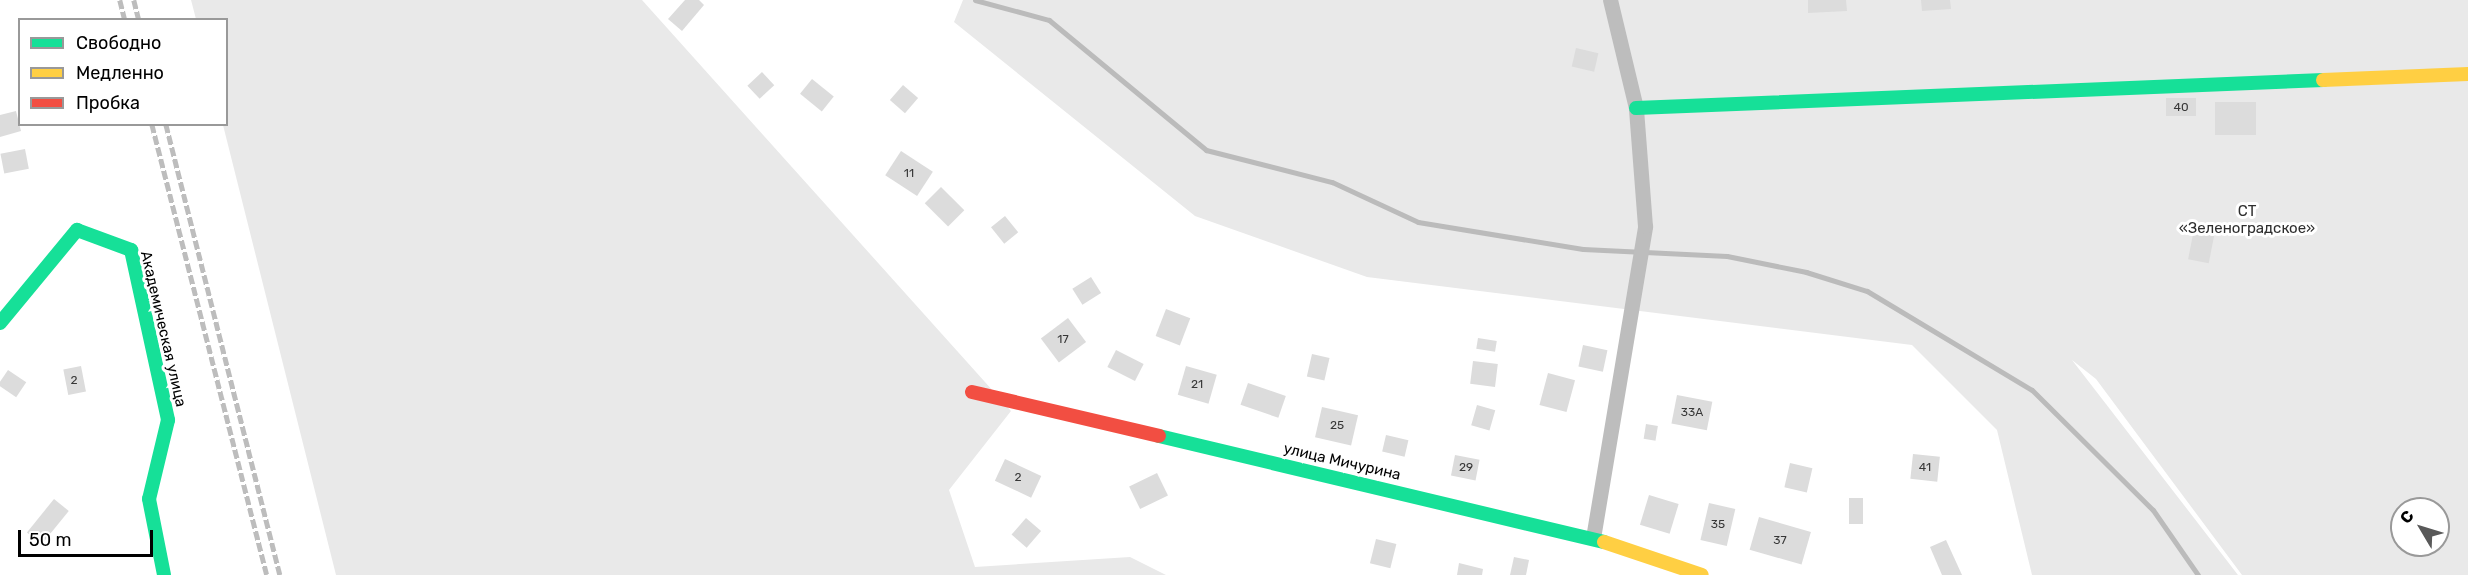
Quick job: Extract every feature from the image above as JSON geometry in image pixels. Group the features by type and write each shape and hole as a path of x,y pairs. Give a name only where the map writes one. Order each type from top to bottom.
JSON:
{"street":[{"path":"1593,538 1645,226 1636,108 1610,0"},
{"path":"1636,108 2468,74"},
{"name":"Академическая улица","path":"0,323 77,230 131,250 168,420 148,499 164,575"},
{"name":"улица Мичурина","path":"972,392 1593,538 1702,575"}],"green space":[{"path":"191,0 642,0 1011,411 949,490 975,567 1130,557 1166,575 336,575 223,126 228,126 228,18 196,18"},
{"name":"СТ «Зеленоградское»","path":"963,0 2468,0 2468,575 2242,575 2096,379 2072,360 2238,575 2032,575 1997,430 1912,345 1367,277 1195,216 954,22"}],"building":[{"path":"685,0 699,0 704,5 682,31 668,19"},
{"path":"1808,0 1846,0 1847,11 1808,13"},
{"path":"1921,0 1950,0 1951,9 1922,11"},
{"path":"1576,48 1598,53 1594,72 1572,67"},
{"path":"762,72 774,85 760,99 747,86"},
{"path":"812,79 834,97 822,111 800,94"},
{"path":"903,85 918,98 905,113 890,100"},
{"path":"2166,98 2196,98 2196,116 2166,116"},
{"path":"2215,102 2256,102 2256,135 2215,135"},
{"path":"16,111 21,131 0,137 0,115"},
{"path":"25,149 29,169 4,173 0,154"},
{"path":"901,151 933,172 917,196 885,175"},
{"path":"941,187 964,210 948,227 925,203"},
{"path":"1005,216 1018,232 1004,244 991,227"},
{"path":"2195,224 2216,228 2209,263 2188,259"},
{"path":"1091,277 1101,293 1082,305 1072,289"},
{"path":"1166,309 1190,318 1180,345 1156,336"},
{"path":"1068,318 1086,342 1059,362 1041,338"},
{"path":"1478,338 1497,341 1495,352 1476,349"},
{"path":"1583,345 1607,350 1603,372 1578,367"},
{"path":"1116,350 1144,364 1135,381 1107,367"},
{"path":"1312,354 1330,358 1324,380 1307,376"},
{"path":"1473,361 1498,364 1495,387 1470,384"},
{"path":"81,366 86,392 68,395 63,369"},
{"path":"1186,366 1217,375 1208,404 1178,395"},
{"path":"8,370 26,382 16,397 0,386 0,382"},
{"path":"1548,373 1575,380 1567,412 1539,405"},
{"path":"1248,383 1286,396 1278,418 1241,405"},
{"path":"1677,395 1712,402 1707,430 1671,423"},
{"path":"1477,405 1495,410 1489,430 1471,425"},
{"path":"1322,407 1358,415 1351,446 1315,437"},
{"path":"1646,424 1658,426 1656,441 1644,439"},
{"path":"1386,435 1408,440 1405,457 1382,452"},
{"path":"1913,454 1940,457 1937,482 1910,479"},
{"path":"1455,455 1480,460 1476,480 1451,476"},
{"path":"1005,459 1041,476 1031,498 995,481"},
{"path":"1790,463 1812,468 1807,493 1784,487"},
{"path":"1157,473 1168,495 1140,509 1129,487"},
{"path":"1649,495 1679,504 1670,534 1640,525"},
{"path":"1849,498 1863,498 1863,524 1849,524"},
{"path":"54,499 69,511 42,544 27,532"},
{"path":"1709,503 1735,509 1727,546 1700,540"},
{"path":"1759,517 1811,532 1802,565 1750,550"},
{"path":"1026,518 1041,531 1027,548 1012,535"},
{"path":"1376,539 1396,544 1390,568 1370,563"},
{"path":"1946,540 1962,575 1942,575 1930,547"},
{"path":"1514,557 1529,560 1526,575 1510,575"},
{"path":"1459,563 1483,569 1482,575 1457,575"}],"waterway":[{"path":"975,0 1049,20 1206,150 1332,182 1418,222 1583,249 1727,256 1806,272 1867,291 2032,390 2153,510 2198,575"}],"railway":[{"path":"120,0 124,18"},
{"path":"134,0 138,18"},
{"path":"153,126 267,575"},
{"path":"167,126 280,575"}],"traffic: fast":[{"path":"1636,108 2323,80"},
{"path":"0,323 77,230 131,250 168,420 149,499 164,575"},
{"path":"1159,436 1604,542"}],"traffic: slow":[{"path":"2323,80 2468,74"},
{"path":"1604,542 1702,575"}],"traffic: jam":[{"path":"972,392 1159,436"}]}
